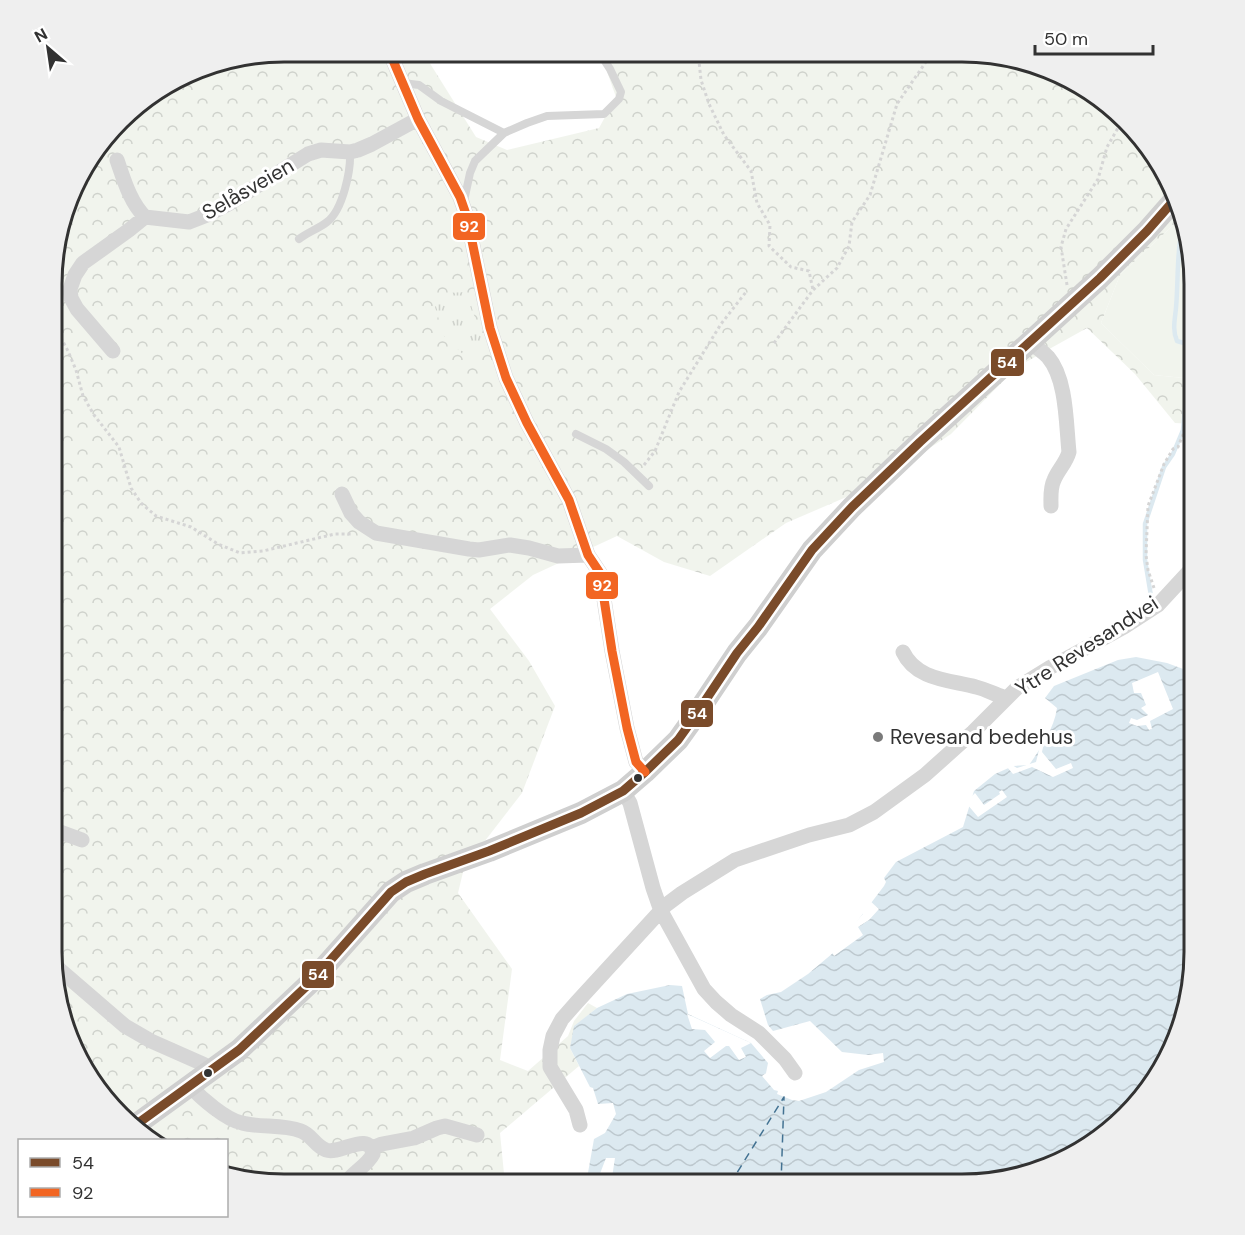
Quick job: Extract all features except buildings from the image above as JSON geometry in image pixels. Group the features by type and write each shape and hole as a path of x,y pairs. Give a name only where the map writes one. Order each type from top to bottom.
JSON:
{"main road":[{"path":"141,1121 239,1050 311,982 391,892 406,882 425,874 489,851 581,813 622,791 645,772 678,740 737,653 812,550 869,491 1072,304 1139,239 1169,205"}],"street":[{"path":"394,62 418,119 460,197 467,217 490,328 506,378 526,423 568,500 588,555 600,573 627,728 636,762 645,772"},
{"name":"Selåsveien","path":"145,217 189,222 230,203 308,154 321,150 350,152 372,144 418,119"},
{"path":"113,351 77,309 71,298 70,289 83,262 145,217 137,209 117,160"},
{"path":"1029,343 1048,357 1059,376 1064,402 1069,452 1067,460 1054,480 1051,506"},
{"path":"342,494 358,522 376,533 469,549 479,550 510,545 558,556 588,555"},
{"name":"Ytre Revesandvei","path":"580,1125 576,1110 550,1067 553,1036 562,1019 666,905 735,860 808,835 849,825 874,812 925,775 1017,688 1124,627 1161,602 1184,577"},
{"name":"Ytre Revesandvei","path":"903,652 913,668 931,677 979,688 1003,697 1005,700"},
{"path":"622,791 630,803 653,888 662,911 704,989 723,1008 759,1033 785,1059 795,1073"},
{"path":"62,833 82,840"},
{"path":"62,972 125,1026 212,1070"},
{"path":"190,1086 217,1109 241,1123 302,1131 317,1145 333,1152 361,1143 368,1144 373,1154 370,1160 352,1174"},
{"path":"372,1148 414,1138 445,1126 477,1135"}],"lane":[{"path":"463,206 475,161 504,133 547,116 598,115 606,112 619,99 621,92 605,62"},
{"path":"403,83 420,85 441,101 504,133"},
{"path":"299,239 325,224 335,214 346,186 351,159 350,152"},
{"path":"576,434 606,449 624,462 649,486"}],"path":[{"path":"699,62 701,80 709,104 724,135 751,171 757,203 770,225 769,246 791,267 809,270 813,290"},
{"path":"774,343 813,290 837,268 849,246 852,222 870,195 897,104 926,62"},
{"path":"1072,304 1061,247 1066,229 1098,179 1107,147 1118,127"},
{"path":"637,474 655,451 679,392 722,324 746,292"},
{"path":"62,340 76,370 83,396 94,415 119,447 131,488 141,503 156,516 191,527 218,544 240,553 263,551 335,534 376,533"},
{"path":"1161,602 1152,585 1147,563 1148,506 1164,464 1173,449 1178,447 1184,432"}],"green space":[{"path":"429,62 476,137 507,150 599,128 616,97 604,62 976,62 1033,73 1072,91 1108,117 1138,149 1154,173 1172,212 1175,223 1120,275 1101,323 1154,375 1184,378 1184,423 1175,423 1135,374 1087,328 1017,367 951,434 872,486 786,523 710,576 664,562 617,536 533,575 490,609 529,661 555,706 522,793 464,868 458,893 512,969 500,1060 528,1071 568,1036 574,1021 588,1003 597,1008 575,1026 570,1048 579,1066 500,1133 504,1174 284,1174 255,1172 228,1166 228,1139 165,1139 137,1118 99,1075 78,1036 69,1009 62,966 62,269 73,212 91,173 117,137 160,99 212,73 255,63"},
{"path":"1175,223 1182,255 1184,284 1184,378 1154,375 1101,323 1120,275"},
{"path":"467,292 486,354 471,362 444,336 435,307 445,293"}],"water":[{"path":"1136,657 1167,663 1184,669 1184,951 1182,980 1167,1036 1146,1075 1108,1118 1085,1136 1046,1157 990,1172 961,1174 613,1174 615,1158 606,1158 600,1174 588,1174 594,1139 605,1133 616,1114 613,1103 598,1104 593,1088 590,1087 570,1048 574,1026 597,1008 627,994 670,985 682,986 688,1014 751,1043 768,1063 766,1073 762,1076 774,1090 778,1091 777,1094 792,1100 799,1101 826,1092 859,1070 884,1062 883,1053 868,1055 842,1052 810,1021 773,1031 768,1025 760,999 781,992 808,974 833,953 884,886 886,882 884,878 896,862 963,827 974,791 995,774 1013,766 1029,765 1053,723 1057,708 1045,698 1054,686 1118,660"}],"pier":[{"path":"1158,672 1173,709 1150,721 1152,729 1149,730 1146,725 1137,726 1129,723 1131,718 1137,720 1148,715 1141,708 1146,705 1141,693 1134,693 1132,683"},
{"path":"1040,746 1043,747 1042,752 1056,769 1071,763 1073,768 1053,777 1032,767 1013,774 1007,767 1012,765 1017,768 1036,762"},
{"path":"1002,790 1007,797 978,817 967,804 975,793 984,805"},
{"path":"869,900 879,909 869,920 858,927 863,935 834,956 832,952 827,954 863,914 861,911"},
{"path":"687,1014 751,1043 741,1048 746,1057 739,1060 729,1046 726,1046 710,1058 704,1051 715,1042 705,1030 692,1029"}],"waterway":[{"path":"1180,244 1174,324 1177,341 1184,343"},
{"path":"1151,596 1145,560 1145,524 1164,467 1173,454 1183,430 1184,420"}],"ferry route":[{"path":"736,1174 784,1097 781,1174"}],"transit line":[{"name":"92","path":"394,62 418,119 460,197 467,217 490,328 506,378 527,423 569,500 588,555 600,573 627,728 636,762 645,772"},
{"name":"54","path":"141,1121 239,1050 311,982 391,892 406,882 425,874 489,851 581,813 623,791 645,772 678,740 737,653 812,550 852,507 920,442 1100,278 1169,205"}],"place":[{"name":"Revesand bedehus","path":"878,737"}]}
